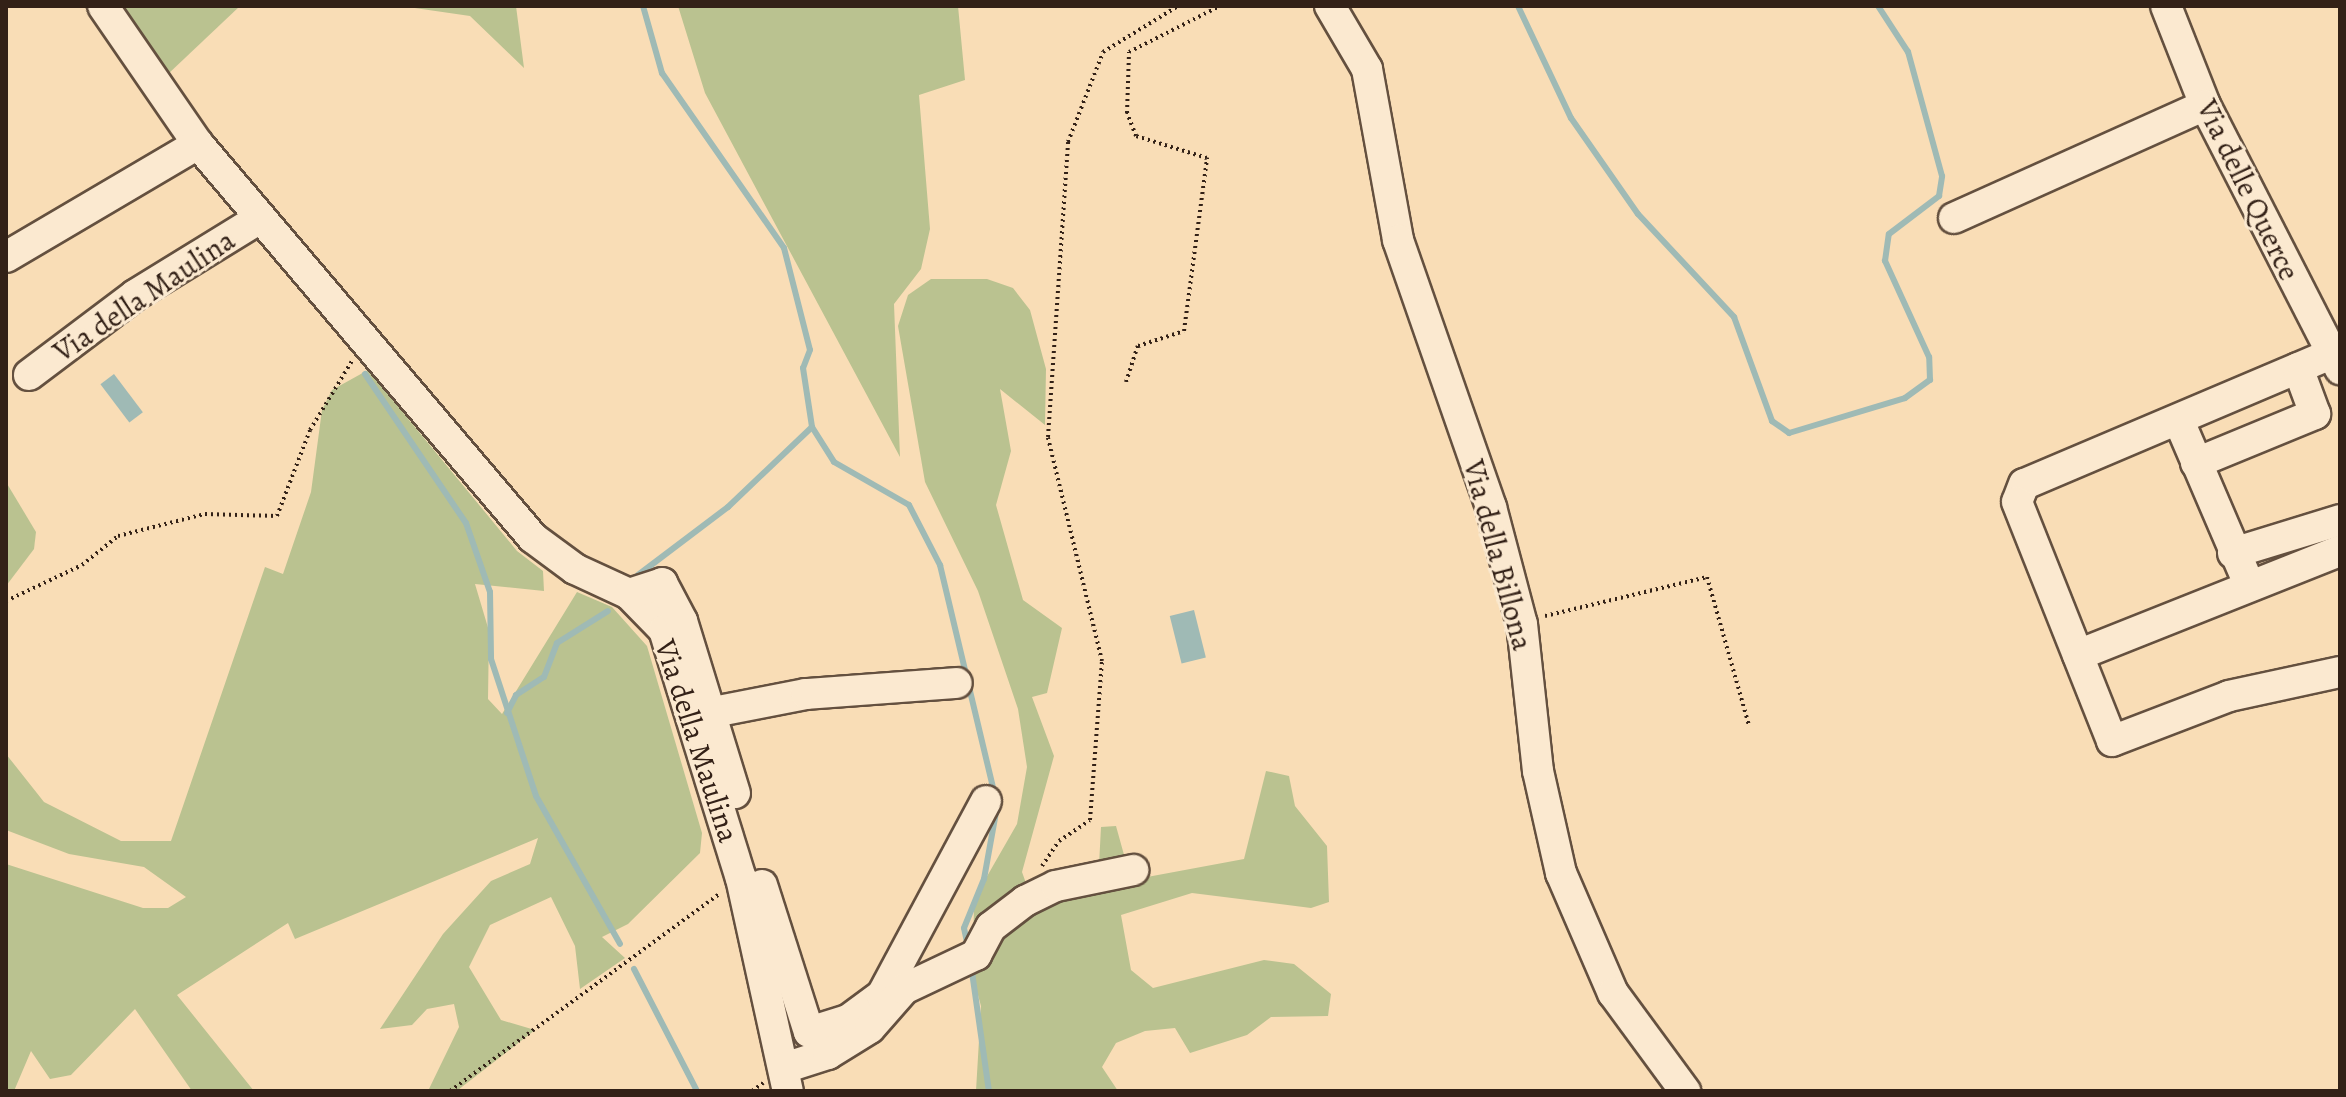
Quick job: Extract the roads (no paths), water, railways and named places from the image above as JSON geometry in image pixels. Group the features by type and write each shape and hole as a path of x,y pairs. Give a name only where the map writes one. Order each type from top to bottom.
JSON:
{"street":[{"name":"Via della Maulina","path":"103,6 198,144 533,538 575,569 629,594 664,630 702,714 786,1080"},
{"name":"Via della Billona","path":"1330,6 1367,69 1398,240 1491,507 1521,621 1538,771 1561,873 1613,993 1685,1091"},
{"name":"Via delle Querce","path":"2166,6 2205,105 2336,361"},
{"path":"1954,218 2205,105"},
{"path":"6,257 198,144"},
{"name":"Via della Maulina","path":"29,375 135,295 260,218"},
{"path":"2336,361 2298,368 2179,421 2024,484 2017,502 2112,741 2229,696 2340,672"},
{"path":"2196,463 2315,414 2298,368"},
{"path":"2179,421 2233,553 2249,584"},
{"path":"2233,553 2340,520"},
{"path":"2078,655 2249,584 2340,551"},
{"path":"957,683 806,694 702,714 809,1032 848,1020 882,995 986,801"},
{"path":"786,1080 870,1028 904,989 966,961 991,927 1025,901 1056,886 1133,870"}],"water":[{"path":"114,374 143,412 129,423 100,384"},
{"path":"1194,610 1206,658 1182,664 1170,616"}],"waterway":[{"path":"643,6 662,73 784,248 810,350 803,368 812,427 834,462 909,505 940,565 995,796"},
{"path":"1518,6 1571,118 1638,214 1734,317 1772,421 1789,433 1905,398 1930,380 1929,357 1885,261 1889,234 1939,196 1942,176 1908,52 1878,6"},
{"path":"365,374 466,523 490,592 491,659 536,796 620,944"},
{"path":"638,575 728,507 812,427"},
{"path":"507,713 516,695 544,677 557,643 608,611"},
{"path":"968,947 964,928 984,879 997,807"},
{"path":"971,965 989,1091"},
{"path":"634,969 697,1091"}]}
